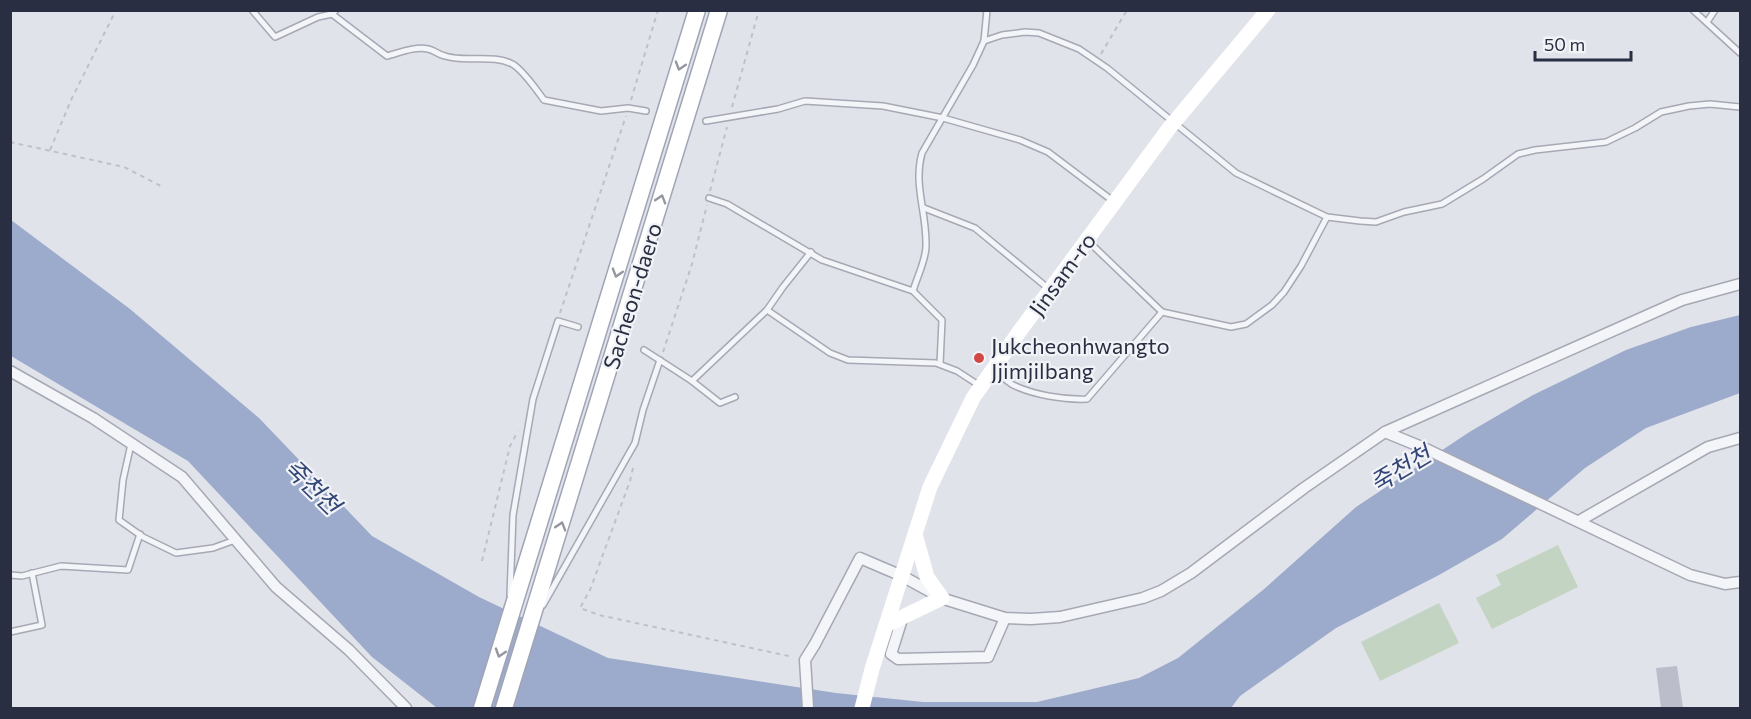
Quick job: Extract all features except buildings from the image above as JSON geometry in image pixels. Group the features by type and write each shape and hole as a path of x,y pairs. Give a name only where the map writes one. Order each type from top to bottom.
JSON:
{"main road":[{"name":"Sacheon-daero","path":"482,708 697,10"},
{"name":"Sacheon-daero","path":"504,708 719,10"}],"street":[{"name":"Jinsam-ro","path":"862,708 872,669 930,487 960,423 981,387 1114,202 1174,122 1268,10"},
{"path":"808,708 805,663 860,558 902,576 942,598 1005,618 1060,617 1111,606 1161,591 1191,573 1304,488 1385,432 1682,300 1740,284"},
{"path":"10,371 132,442 182,477 276,587 349,650 406,708"},
{"path":"1385,432 1424,448 1690,575 1725,584 1740,582"},
{"path":"1579,521 1708,447 1740,438"},
{"path":"915,533 927,577 942,598"},
{"path":"886,625 942,598"},
{"path":"903,616 891,654 898,659 988,657 1005,618"}],"lane":[{"path":"252,10 275,37 334,12 387,56 414,49 428,49 445,57 499,60 514,65 544,100 601,111 628,108 646,111"},
{"path":"913,291 927,249 924,208 918,182 919,164 922,153 984,40 987,10"},
{"path":"1694,10 1740,53"},
{"path":"1707,22 1715,10"},
{"path":"984,40 1002,34 1039,33 1079,49 1236,172 1258,185 1327,217 1376,222 1452,199 1518,154 1605,142 1635,128 1661,112 1689,106 1710,104 1740,107"},
{"path":"706,121 805,101 883,106 943,118 1020,140 1048,152 1114,202"},
{"path":"709,198 727,204 822,260 913,291 942,320 940,364"},
{"path":"924,208 975,228 1050,290"},
{"path":"1087,239 1162,312 1231,327 1246,324 1272,305 1284,292 1301,266 1327,217"},
{"path":"692,381 767,310 811,252"},
{"path":"767,310 830,353 848,360 921,361 940,364 957,370 981,387"},
{"path":"993,370 1013,385 1038,393 1087,399 1162,312"},
{"path":"509,622 513,515 533,399 558,321 578,327"},
{"path":"644,350 692,381 720,403 735,397"},
{"path":"530,627 634,442 660,360"},
{"path":"132,442 123,480 119,520 176,553 213,548 236,539"},
{"path":"10,575 22,576 62,566 128,570 140,534"},
{"path":"10,632 42,625 32,573"}],"path":[{"path":"110,10 113,15"},
{"path":"50,150 72,98 116,10"},
{"path":"558,321 658,10"},
{"path":"660,360 692,264 759,10"},
{"path":"1097,61 1127,10"},
{"path":"10,142 124,167 161,186"},
{"path":"482,561 510,446 518,430"},
{"path":"633,464 630,481 608,543 590,590 580,608 599,615 805,663"}],"green space":[{"path":"1558,545 1578,587 1492,629 1476,598 1501,585 1496,575"},
{"path":"1439,603 1459,643 1380,681 1361,642"}],"water":[{"name":"죽천천","path":"11,220 130,309 259,418 372,536 479,597 608,658 836,693 923,702 1037,702 1139,678 1178,658 1263,590 1356,507 1471,431 1533,395 1626,350 1691,327 1740,315 1740,393 1646,428 1585,468 1502,539 1439,575 1336,628 1240,696 1231,708 437,708 372,657 188,461 11,356"}],"place":[{"name":"Jukcheonhwangto Jjimjilbang","path":"979,358"}]}
